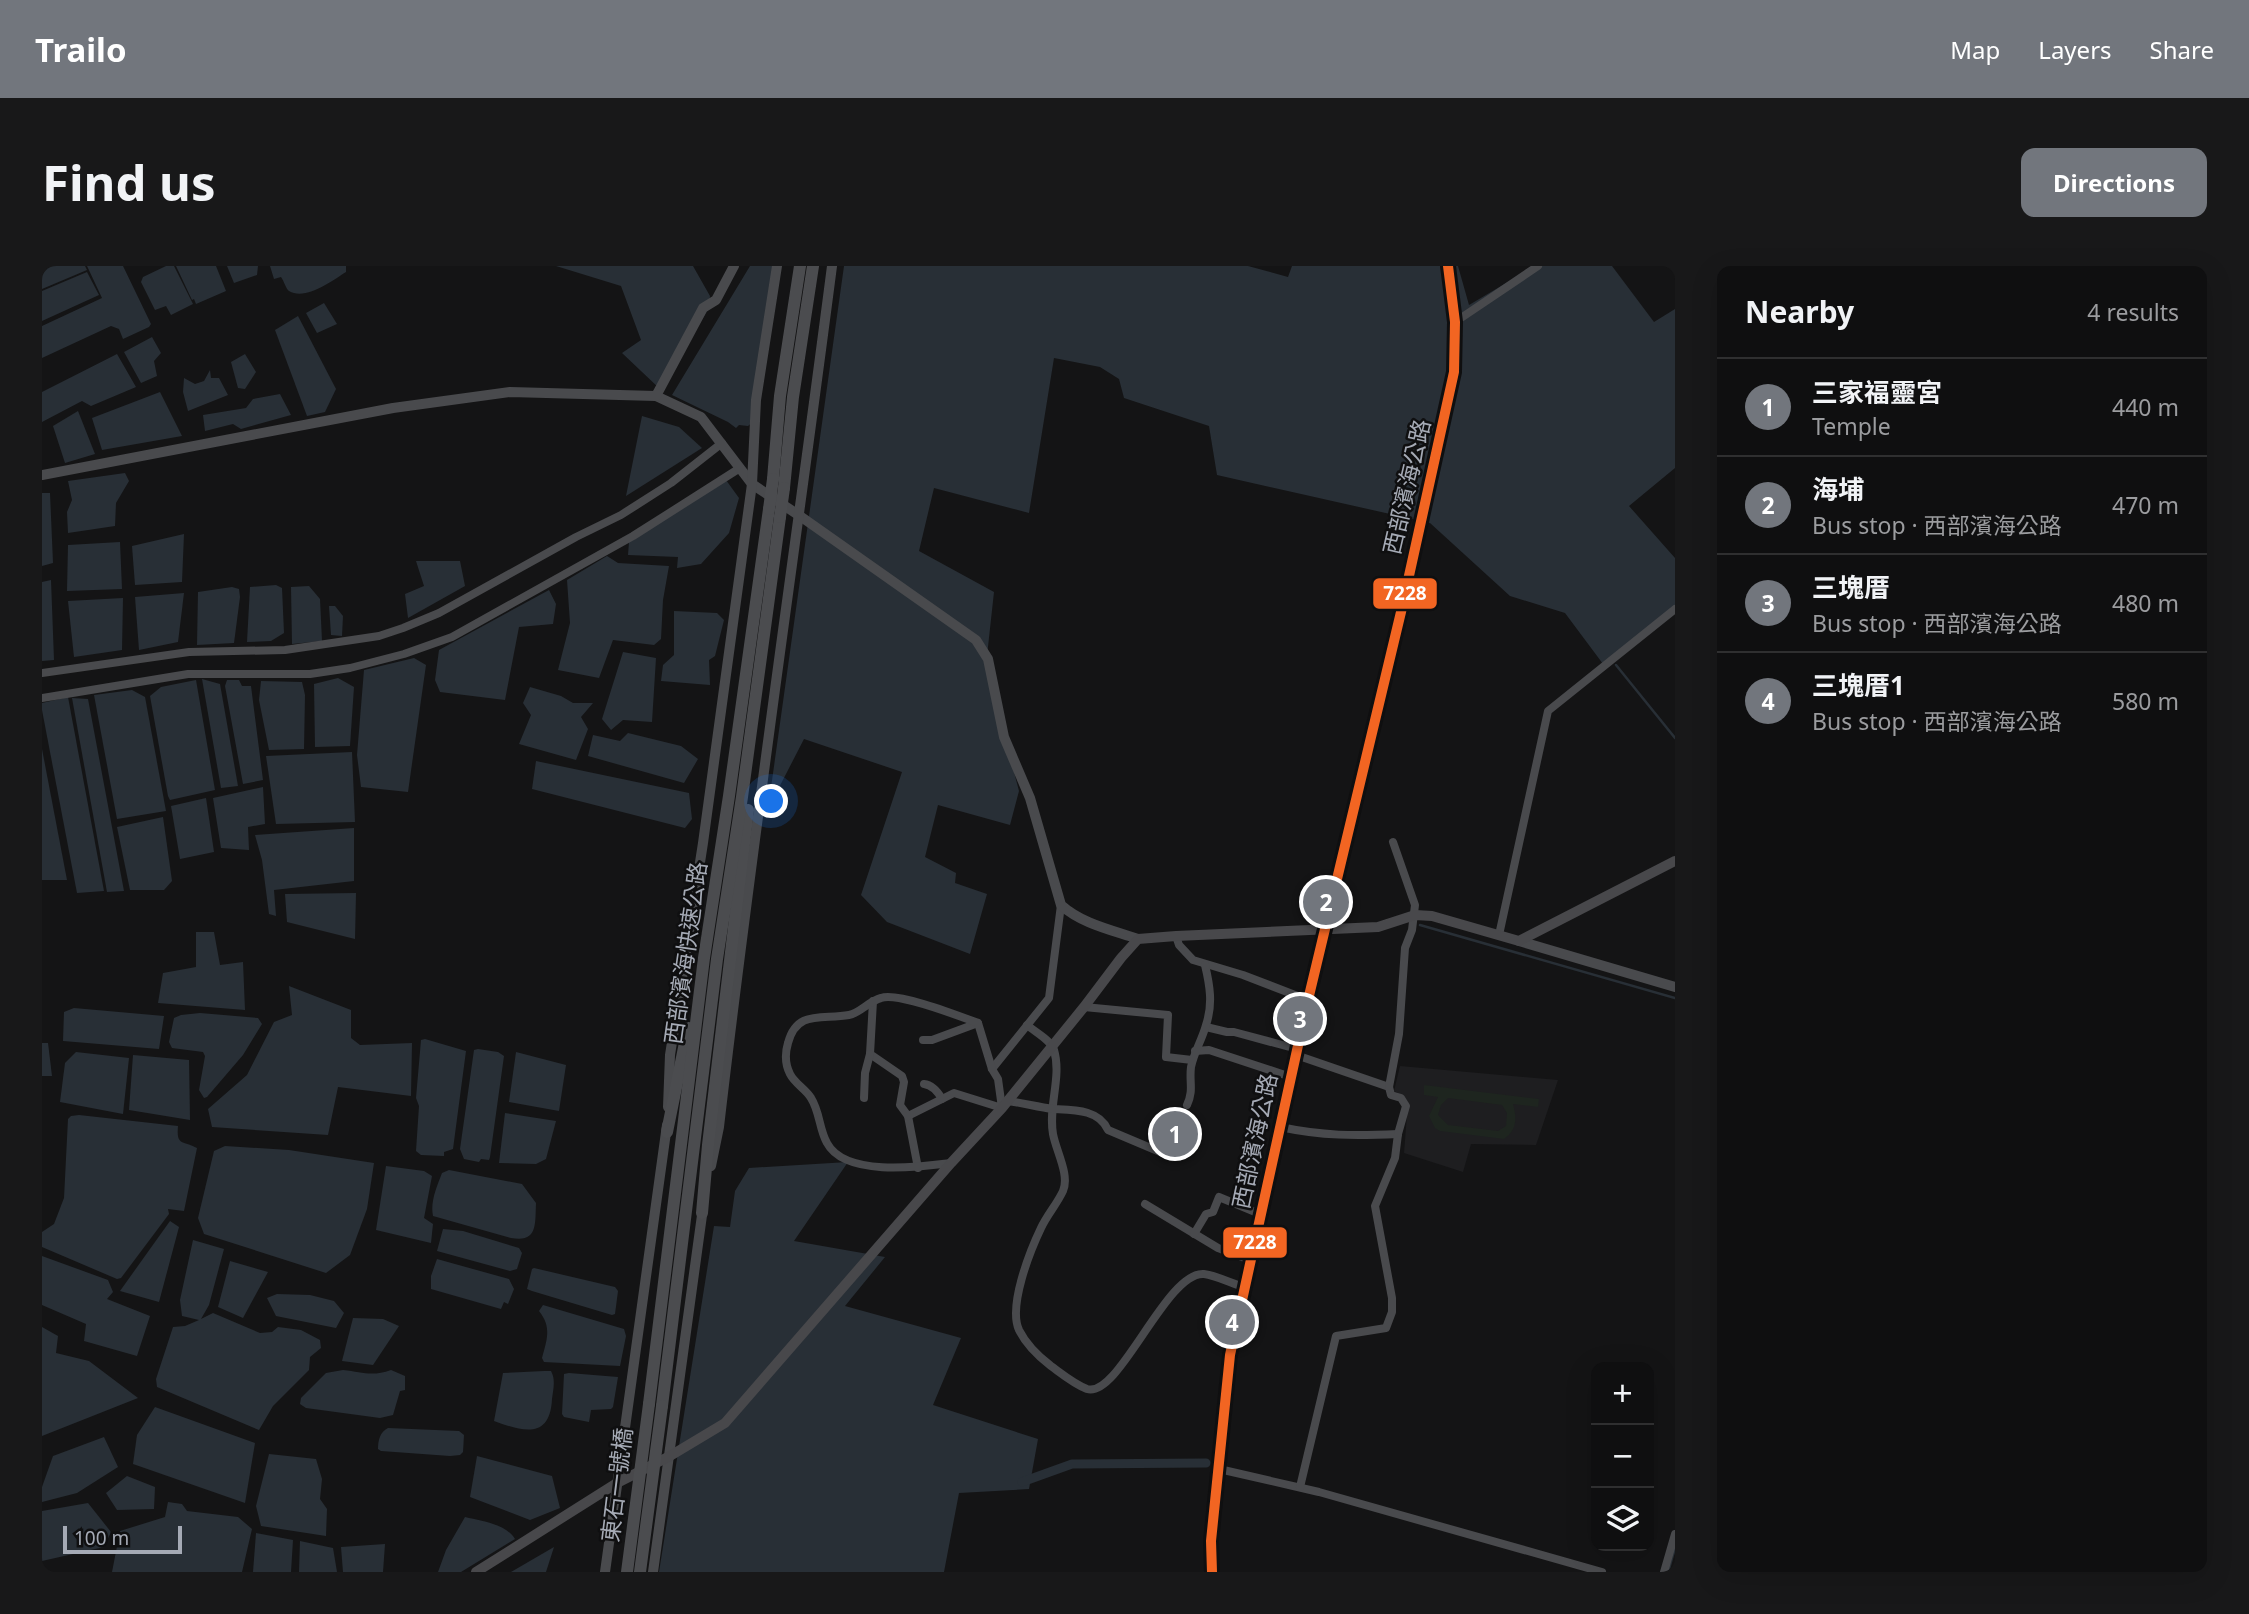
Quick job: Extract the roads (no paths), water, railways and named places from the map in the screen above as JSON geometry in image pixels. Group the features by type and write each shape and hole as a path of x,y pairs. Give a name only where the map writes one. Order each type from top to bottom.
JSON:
{"main road":[{"name":"西部濱海快速公路","path":"655,1405 717,959 753,673 780,396 800,266"},
{"name":"西部濱海快速公路","path":"753,673 780,517 794,389 813,266"},
{"name":"西部濱海公路","path":"1212,1572 1211,1541 1230,1355 1324,929 1401,612 1454,372 1455,322 1448,266"},
{"path":"667,1132 686,1042 720,801 753,673"},
{"path":"702,1213 748,808 753,673"},
{"path":"476,1572 617,1483 670,1457 724,1423 1005,1104 1138,939 1378,928 1415,915 1433,916 1519,941 1675,861"},
{"name":"東石一號橋","path":"627,1572 655,1405"},
{"name":"東石一號橋","path":"640,1572 655,1405"}],"street":[{"path":"656,396 703,308 716,300 734,266"},
{"path":"605,1572 667,1132 670,1055 703,843 752,484 756,409 777,266"},
{"path":"653,1572 702,1213 719,1127 766,750 832,266"},
{"path":"1455,322 1538,266"},
{"path":"42,475 393,408 510,392 656,396 701,417 752,484 976,640 988,659 1004,737 1030,798 1061,905 1049,998 992,1069"},
{"path":"42,673 188,652 285,650 379,636 403,628 471,596 621,515 724,446"},
{"path":"42,698 188,674 310,674 350,668 404,654 452,637 609,550 670,514 738,467"},
{"path":"1499,935 1548,711 1675,609"},
{"path":"1300,1487 1336,1336 1387,1328 1390,1322 1392,1298 1375,1206 1395,1158 1406,1106 1401,1098 1391,1095 1390,1087 1399,1034 1405,948 1415,915 1415,905 1393,842"},
{"path":"1061,905 1085,921 1138,939"},
{"path":"1176,936 1179,945 1193,960 1243,975 1308,1000"},
{"path":"1519,941 1675,987"},
{"path":"1187,1105 1192,1094 1190,1072 1206,1027 1211,995 1205,965"},
{"path":"951,1163 902,1169 854,1162 835,1154 827,1144 810,1096 791,1077 787,1066 788,1044 799,1023 808,1018 852,1015 884,996 899,997 978,1023"},
{"path":"864,1098 873,1001"},
{"path":"1084,1007 1168,1015 1166,1057 1194,1056 1209,1050 1291,1077"},
{"path":"923,1040 932,1041 978,1023"},
{"path":"978,1023 1005,1104"},
{"path":"1027,1026 1053,1046 1057,1064 1052,1133 1064,1177 1064,1189 1041,1228 1026,1267 1017,1307 1018,1329 1039,1357 1072,1381 1088,1390 1095,1389 1119,1369 1165,1303 1189,1277 1203,1274 1244,1287"},
{"path":"1206,1027 1234,1032 1296,1052 1390,1087"},
{"path":"870,1054 902,1076 904,1082 900,1105 908,1116 918,1167"},
{"path":"924,1084 929,1084 942,1099"},
{"path":"908,1116 954,1093 1005,1104 1077,1109 1105,1123 1108,1130 1172,1157"},
{"path":"1280,1127 1326,1135 1398,1134"},
{"path":"1194,1234 1206,1214 1213,1212 1219,1197 1261,1214"},
{"path":"1145,1204 1218,1248 1250,1261"},
{"path":"1219,1469 1300,1487 1602,1572"},
{"path":"1664,1572 1675,1534"}],"waterway":[{"path":"1616,665 1675,738"},
{"path":"1420,925 1675,998"},
{"path":"1022,1482 1072,1464 1206,1463"},
{"path":"1668,1572 1675,1548"}],"place":[{"name":"海埔","path":"1326,902"},
{"name":"三塊厝","path":"1300,1019"},
{"name":"三家福靈宮","path":"1175,1134"},
{"name":"三塊厝1","path":"1232,1322"}]}
